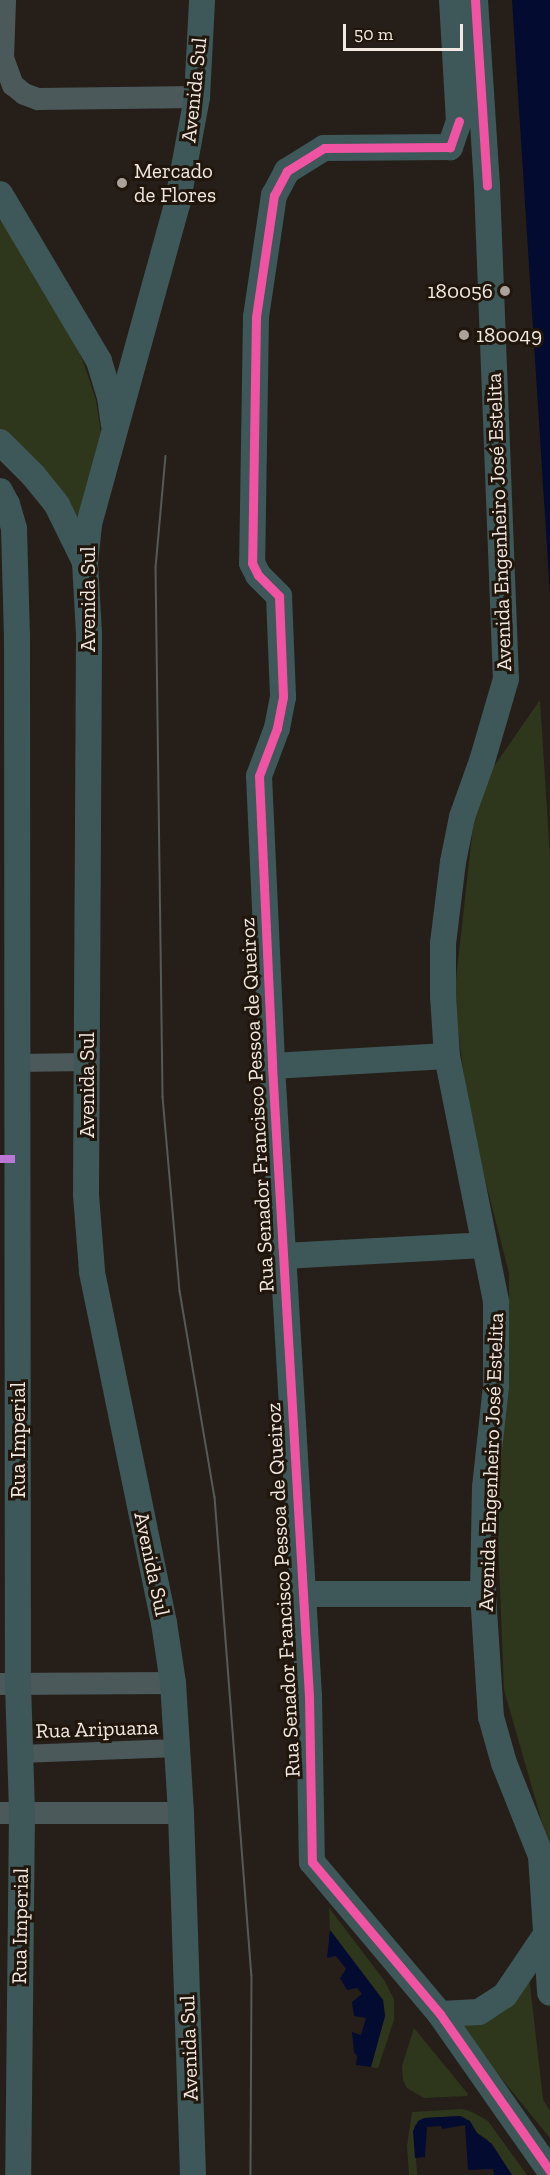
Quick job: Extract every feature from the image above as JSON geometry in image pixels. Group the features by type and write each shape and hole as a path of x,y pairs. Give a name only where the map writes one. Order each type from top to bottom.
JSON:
{"main road":[{"name":"Avenida Sul","path":"193,2175 181,1813 173,1683 162,1612 92,1271 86,1194 88,634 86,563 89,524 115,437 177,205 197,97 202,0"},
{"path":"452,0 459,121 450,147 474,159 487,186"},
{"name":"Avenida Engenheiro José Estelita","path":"475,0 487,186 506,679 482,761 462,817 453,862 443,954 442,996 447,1056 496,1302 496,1386 485,1487 483,1594 491,1717 504,1763 541,1856 550,1993"},
{"name":"Rua Senador Francisco Pessoa de Queiroz","path":"450,147 324,148 287,171 274,195 267,231 256,316 252,562 258,575 279,596 282,650 283,697 277,728 259,776 272,1066 301,1594 309,1696 312,1862 440,2014 550,2171"},
{"path":"0,194 99,361 110,397 115,437"},
{"path":"0,442 33,475 57,505 86,563"},
{"name":"Rua Imperial","path":"0,491 7,504 8,721 17,1063 9,1226 9,1684 20,1754 11,1813 18,2175"},
{"path":"272,1066 447,1056"},
{"path":"283,1256 484,1245"},
{"path":"301,1594 483,1594"},
{"path":"440,2014 479,2012 506,1995 547,1933"}],"street":[{"path":"5,0 1,61 13,85 24,94 38,99 197,97"},
{"path":"17,1063 87,1062"},
{"path":"9,1684 173,1683"},
{"name":"Rua Aripuana","path":"20,1754 177,1748"},
{"path":"11,1813 181,1813"}],"green space":[{"path":"0,220 58,309 83,361 96,400 101,433 78,517 0,430"},
{"path":"540,700 550,857 550,1850 504,1690 497,1511 509,1364 509,1273 469,1117 454,997 477,791"},
{"path":"329,1908 384,1980 394,1999 394,2020 378,2068 371,2067 385,2016 383,2000 330,1930"},
{"path":"529,1976 543,2099 550,2111 550,2138 458,2025"},
{"path":"414,2028 468,2094 467,2096 424,2098 407,2088 403,2080 402,2066"},
{"path":"462,2109 488,2121 527,2175 512,2175 487,2139 477,2133 465,2118 460,2116 424,2118 414,2126 417,2175 409,2175 407,2146 412,2112"}],"water":[{"path":"512,0 550,0 550,594"},
{"path":"330,1930 383,2000 385,2016 371,2067 356,2065 357,2056 354,2052 352,2032 361,2035 366,2018 354,2016 352,2002 362,1994 357,1988 347,1990 340,1978 346,1969 336,1956 327,1958"},
{"path":"460,2116 470,2121 477,2133 492,2144 512,2175 494,2175 493,2169 468,2170 465,2125 442,2129 441,2126 427,2127 425,2157 415,2158 413,2131 418,2121 424,2118"}],"tram line":[{"path":"166,456 156,567 163,1097 180,1291 215,1497 252,1975 251,2175"}],"marked path":[{"path":"0,1159 17,1159"}],"cycle path":[{"path":"475,0 487,186"},
{"path":"459,121 450,147 324,148 287,171 274,195 256,317 252,563 258,575 279,596 283,697 277,728 259,776 272,1066 309,1696 312,1862 440,2014 550,2171"}],"place":[{"name":"Mercado de Flores","path":"122,183"},
{"name":"180056","path":"505,291"},
{"name":"180049","path":"464,335"}]}
